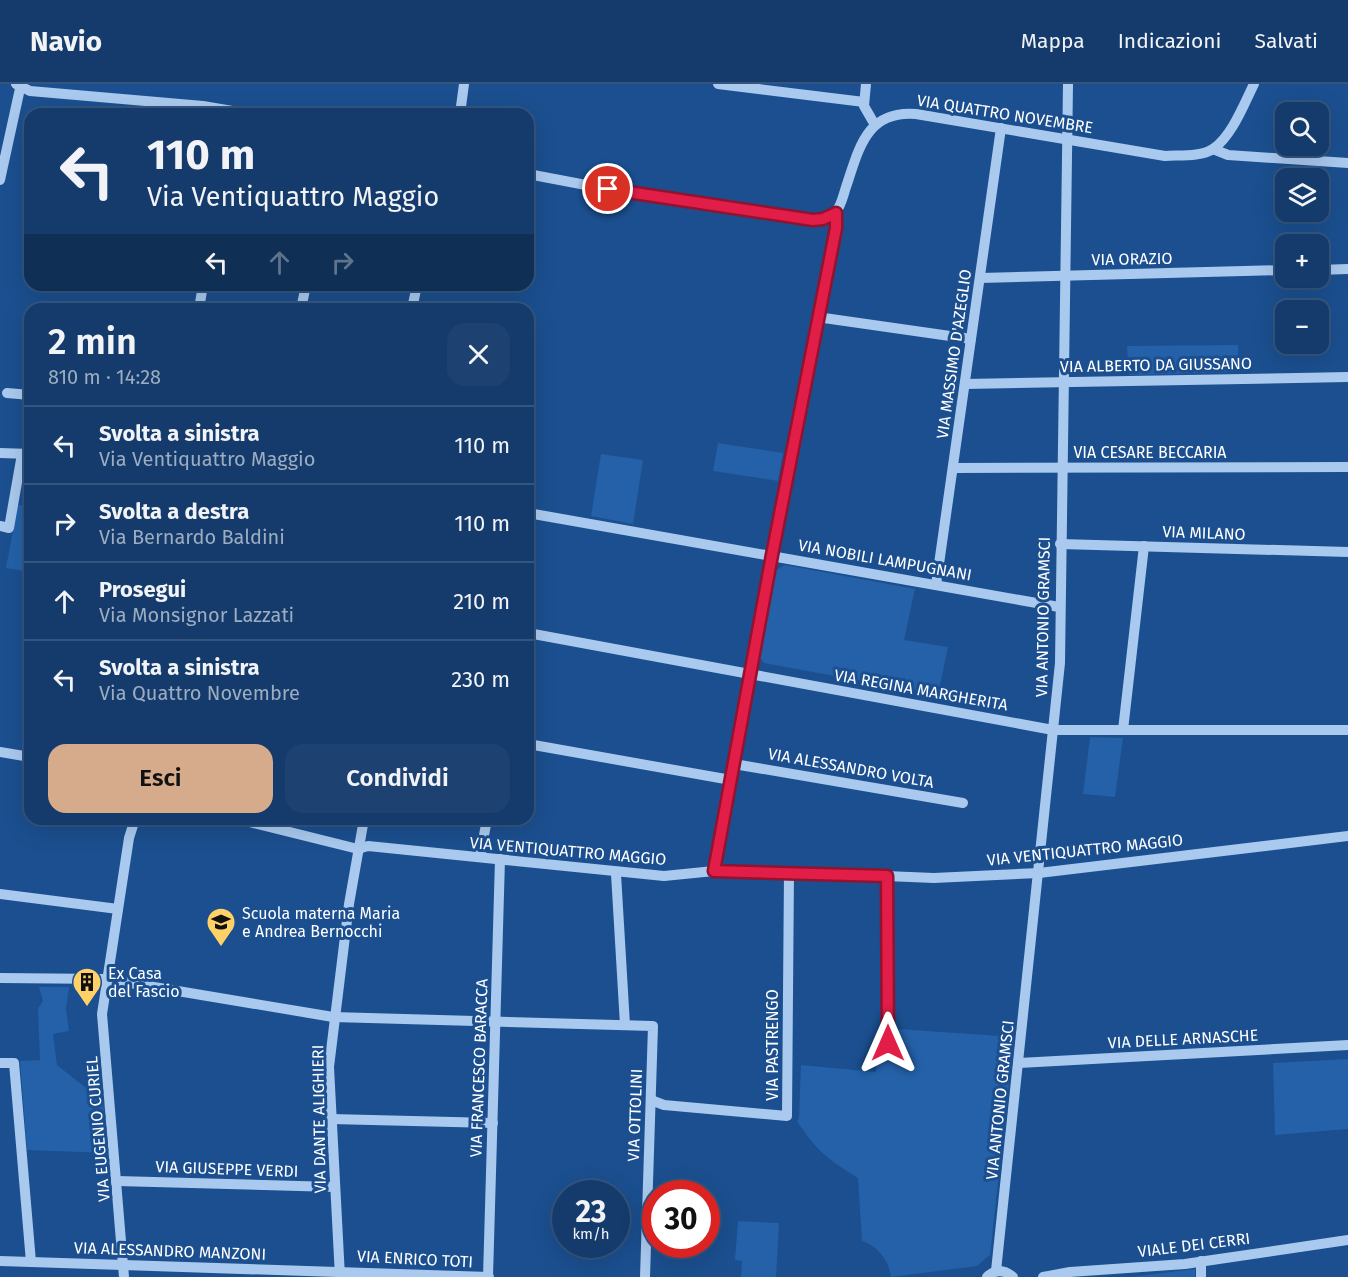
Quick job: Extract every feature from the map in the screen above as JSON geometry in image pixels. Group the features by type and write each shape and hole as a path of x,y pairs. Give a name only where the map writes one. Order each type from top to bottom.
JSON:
{"street":[{"path":"461,108 464,84"},
{"path":"718,84 864,102"},
{"path":"714,871 817,317 836,228 836,213 862,142 875,125 864,102 866,84"},
{"name":"VIA ANTONIO GRAMSCI","path":"995,1275 1060,663 1068,84"},
{"path":"1252,84 1235,120 1213,149 1228,155 1348,163"},
{"path":"0,180 19,85 197,108"},
{"name":"VIA QUATTRO NOVEMBRE","path":"875,125 894,115 909,114 1165,156 1201,153 1213,149"},
{"name":"VIA MASSIMO D'AZEGLIO","path":"936,585 1001,128"},
{"path":"534,175 628,193 813,220 823,219 836,213"},
{"path":"1329,270 1348,269"},
{"name":"VIA ORAZIO","path":"980,278 1275,270"},
{"path":"817,317 971,339"},
{"name":"VIA ALBERTO DA GIUSSANO","path":"965,384 1348,377"},
{"path":"7,393 24,394"},
{"path":"0,453 24,454"},
{"path":"0,526 9,528 24,463"},
{"name":"VIA CESARE BECCARIA","path":"953,468 1348,467"},
{"name":"VIA NOBILI LAMPUGNANI","path":"534,514 1059,607"},
{"name":"VIA MILANO","path":"1060,544 1348,552"},
{"path":"1123,730 1144,546"},
{"name":"VIA REGINA MARGHERITA","path":"534,634 1053,730 1348,730"},
{"path":"534,745 731,780"},
{"path":"0,752 24,756"},
{"name":"VIA ALESSANDRO VOLTA","path":"734,764 963,803"},
{"name":"VIA EUGENIO CURIEL","path":"124,1277 102,1014 129,838 133,825"},
{"name":"VIA VENTIQUATTRO MAGGIO","path":"261,825 358,849 368,846 616,873 664,876 714,871 934,878 1039,873 1348,836"},
{"name":"VIA DANTE ALIGHIERI","path":"339,1274 329,1067 333,1017 363,825"},
{"path":"480,857 487,825"},
{"name":"VIA FRANCESCO BARACCA","path":"488,1277 500,859"},
{"name":"VIA PASTRENGO","path":"651,1100 664,1105 787,1116 789,872"},
{"path":"0,978 106,979 333,1017 625,1025 616,873"},
{"path":"887,876 888,1043"},
{"path":"0,894 118,909"},
{"name":"VIA OTTOLINI","path":"625,1025 653,1026 645,1277"},
{"name":"VIA DELLE ARNASCHE","path":"1019,1063 1348,1045"},
{"path":"0,1063 14,1063 31,1262"},
{"path":"331,1119 493,1124"},
{"name":"VIA GIUSEPPE VERDI","path":"117,1181 335,1187"},
{"name":"VIALE DEI CERRI","path":"1043,1277 1201,1261 1348,1240"},
{"name":"VIA ALESSANDRO MANZONI","path":"0,1261 123,1264 164,1271 339,1274"},
{"path":"1201,1261 1201,1277"},
{"name":"VIA ENRICO TOTI","path":"339,1274 488,1277"}],"shaded area":[{"path":"1238,345 1238,372 1129,375 1127,346"},
{"path":"718,443 783,453 778,481 713,471"},
{"path":"601,454 643,460 633,524 591,516"},
{"path":"18,505 24,506 24,571 6,568"},
{"path":"785,565 915,589 904,640 948,647 938,695 764,663 759,656 776,570"},
{"path":"1090,737 1123,738 1115,797 1083,794"},
{"path":"39,987 69,987 66,1008 69,1031 53,1034 57,1065 86,1088 101,1081 108,1153 27,1150 20,1061 40,1060 38,1008 43,1001"},
{"path":"899,1029 1014,1037 990,1255 977,1266 891,1277 882,1255 873,1246 862,1241 858,1178 823,1154 797,1121 801,1065 876,1072 877,1050 899,1051"},
{"path":"1348,1059 1348,1129 1275,1135 1273,1063"},
{"path":"738,1221 779,1223 776,1277 741,1277 742,1261 735,1260"},
{"path":"1195,1269 1195,1277 1130,1277"}],"place":[{"name":"Scuola materna Maria e Andrea Bernocchi","path":"221,948"},
{"name":"Ex Casa del Fascio","path":"87,1008"}],"route":[{"path":"608,189 813,220 823,219 836,213 836,228 817,317 714,871 887,876 888,1043"}]}
